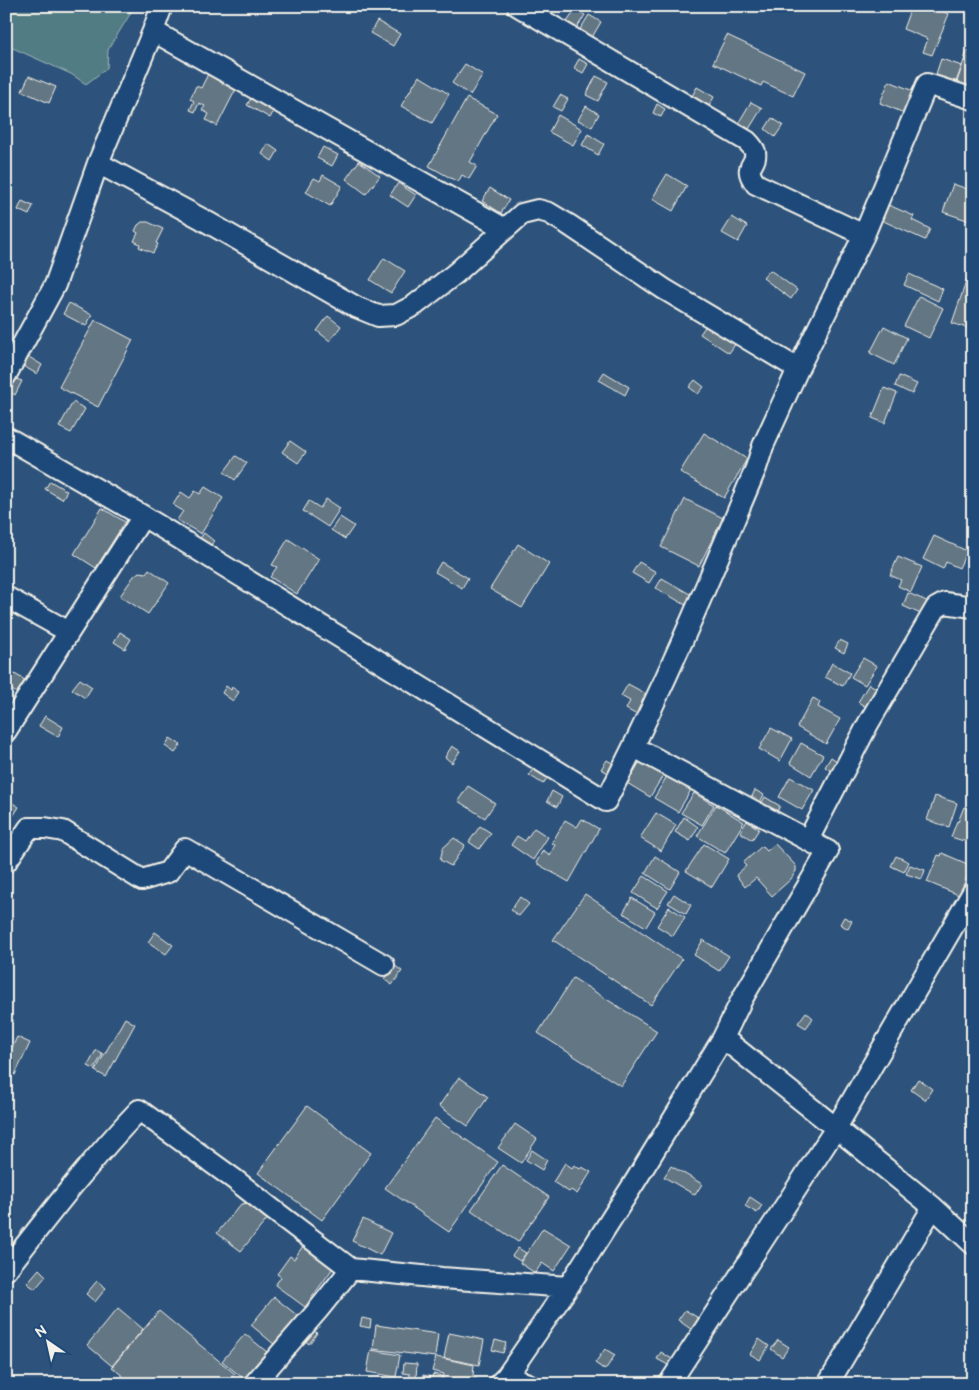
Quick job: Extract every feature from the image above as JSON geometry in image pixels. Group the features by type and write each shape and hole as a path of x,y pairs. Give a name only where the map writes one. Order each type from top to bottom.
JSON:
{"street":[{"path":"6,375 55,285 98,163 162,6"},
{"path":"518,6 747,141 755,152 750,176 756,184 864,234"},
{"path":"153,31 505,229"},
{"path":"6,437 142,516 606,801 634,747 695,614 756,468 763,446 864,234 927,84 973,99"},
{"path":"98,163 202,219 356,307 378,316 396,315 415,305 456,273 522,214 538,210 549,213 664,289 798,370"},
{"path":"6,731 142,516"},
{"path":"6,598 69,632"},
{"path":"808,840 868,724 936,608 946,603 973,607"},
{"path":"528,1384 503,1380 568,1287 636,1180 723,1038 742,999 828,851 634,747"},
{"path":"6,862 29,828 63,831 142,880 168,872 185,850 384,965"},
{"path":"669,1384 836,1128 973,892"},
{"path":"723,1038 836,1128 970,1239"},
{"path":"6,1270 86,1171 139,1110 234,1179 351,1269 568,1287"},
{"path":"828,1384 933,1207"},
{"path":"254,1384 351,1269"}],"green space":[{"path":"6,6 135,6 108,50 107,68 86,84 71,74 6,45"}],"building":[{"path":"844,6 859,6 857,12"},
{"path":"919,6 929,6 949,14 932,55 923,52 928,39 903,29 911,7 918,9"},
{"path":"576,9 585,15 576,29 567,22"},
{"path":"589,15 601,22 591,39 579,31"},
{"path":"377,21 400,34 393,46 370,33"},
{"path":"727,35 805,72 793,96 763,82 761,86 713,63"},
{"path":"967,51 973,53 973,93 955,88"},
{"path":"579,59 588,64 583,73 574,68"},
{"path":"941,59 962,66 954,87 934,80"},
{"path":"465,64 483,75 470,95 452,83"},
{"path":"209,72 237,87 217,126 206,120 209,114 202,110 205,106 199,103 195,112 190,110 194,101 190,99 196,86 201,88"},
{"path":"29,76 56,87 49,103 22,91"},
{"path":"419,76 449,94 432,123 401,106"},
{"path":"596,76 608,82 598,101 586,95"},
{"path":"889,81 918,93 909,115 880,103"},
{"path":"697,87 714,97 709,106 692,96"},
{"path":"255,92 277,105 270,118 247,105"},
{"path":"560,95 568,99 561,111 553,107"},
{"path":"467,98 497,114 470,162 477,166 469,179 462,175 458,182 429,166"},
{"path":"751,102 762,108 749,129 739,122"},
{"path":"657,104 665,109 661,117 653,113"},
{"path":"586,106 599,114 592,127 578,120"},
{"path":"558,115 582,129 573,145 549,132"},
{"path":"772,118 783,125 775,137 765,129"},
{"path":"588,134 604,144 598,155 582,145"},
{"path":"268,144 278,151 272,161 262,154"},
{"path":"323,147 338,155 332,166 317,158"},
{"path":"359,161 380,176 366,194 346,179"},
{"path":"667,174 687,186 673,211 652,199"},
{"path":"323,175 342,186 330,206 306,192 314,178 320,181"},
{"path":"398,183 416,195 408,207 390,195"},
{"path":"953,184 973,191 973,222 943,212"},
{"path":"490,188 509,200 501,213 482,201"},
{"path":"22,201 33,206 29,215 18,210"},
{"path":"886,204 914,216 912,220 930,229 925,240 879,219"},
{"path":"732,217 747,226 738,242 722,233"},
{"path":"142,222 148,222 163,229 153,253 139,247 140,244 134,241 138,233 135,231"},
{"path":"384,258 405,271 391,293 370,280"},
{"path":"770,270 797,290 791,299 763,278"},
{"path":"909,274 943,289 938,301 904,285"},
{"path":"967,279 973,281 973,330 952,323"},
{"path":"919,296 943,308 929,338 904,326"},
{"path":"69,303 92,315 86,326 63,314"},
{"path":"328,316 341,326 330,341 317,331"},
{"path":"95,320 133,340 98,407 59,387"},
{"path":"707,324 736,343 729,353 700,334"},
{"path":"884,326 907,338 894,365 870,353"},
{"path":"29,357 42,365 37,374 23,366"},
{"path":"604,372 629,387 625,395 599,380"},
{"path":"899,376 917,384 912,394 895,386"},
{"path":"16,379 22,381 15,395 10,392"},
{"path":"695,380 704,387 698,394 689,387"},
{"path":"884,388 897,393 885,423 872,418"},
{"path":"73,402 85,409 71,433 59,427"},
{"path":"704,433 747,459 724,498 680,472"},
{"path":"290,441 306,452 298,463 282,452"},
{"path":"236,456 247,463 235,480 224,472"},
{"path":"50,481 67,491 62,499 45,489"},
{"path":"205,487 223,498 201,534 177,520 183,511 173,505 181,492 190,498 195,491 200,494"},
{"path":"326,499 340,508 328,527 303,511 309,501 320,508"},
{"path":"685,499 723,518 699,566 661,547"},
{"path":"102,508 125,522 96,568 74,554"},
{"path":"340,517 354,526 345,539 331,530"},
{"path":"204,533 214,541 208,549 198,541"},
{"path":"934,536 967,551 959,568 946,562 943,569 923,559"},
{"path":"288,539 319,559 297,594 270,577 277,567 272,565"},
{"path":"518,544 549,564 522,608 490,589"},
{"path":"898,557 922,567 911,592 898,586 901,580 890,575"},
{"path":"441,562 468,578 462,588 435,572"},
{"path":"639,562 656,572 649,583 632,573"},
{"path":"149,569 169,583 148,614 120,596 134,576 139,572 146,573"},
{"path":"662,578 695,597 689,607 656,588"},
{"path":"908,593 929,602 923,615 903,606"},
{"path":"120,632 131,639 125,649 114,642"},
{"path":"840,640 848,644 844,653 835,648"},
{"path":"863,658 877,666 865,685 851,677"},
{"path":"832,663 850,673 843,686 825,677"},
{"path":"11,672 25,680 17,693 6,687 6,679"},
{"path":"80,679 92,687 85,698 72,689"},
{"path":"628,684 650,696 639,716 626,709 630,701 621,696"},
{"path":"869,684 880,690 869,709 858,702"},
{"path":"226,686 231,690 232,687 239,692 233,701 222,693"},
{"path":"813,698 820,702 818,707 840,719 826,744 797,727"},
{"path":"45,716 63,727 58,737 39,726"},
{"path":"771,728 792,739 780,761 759,749"},
{"path":"170,738 181,745 175,753 165,746"},
{"path":"801,743 823,755 811,776 790,763"},
{"path":"452,746 460,751 452,763 445,757"},
{"path":"831,757 840,763 834,772 825,767"},
{"path":"607,760 617,766 612,775 601,769"},
{"path":"641,760 664,774 650,797 627,783"},
{"path":"535,766 549,775 543,784 529,775"},
{"path":"667,776 691,790 678,812 654,798"},
{"path":"790,777 814,790 802,810 779,797"},
{"path":"468,786 495,803 485,818 458,801"},
{"path":"755,790 764,795 758,805 750,801"},
{"path":"552,791 562,797 557,807 547,801"},
{"path":"694,793 714,805 702,825 681,813"},
{"path":"935,796 957,803 949,827 927,820"},
{"path":"765,797 780,806 775,815 760,806"},
{"path":"6,799 19,807 6,827"},
{"path":"716,805 744,822 725,853 697,836"},
{"path":"964,807 973,810 973,844 951,837"},
{"path":"656,813 676,825 661,851 640,838"},
{"path":"684,817 698,827 690,841 675,832"},
{"path":"582,819 599,829 569,882 536,863 543,850 550,855 555,845 552,843 565,820 577,827"},
{"path":"747,821 759,829 752,840 740,832"},
{"path":"480,826 491,833 479,849 469,842"},
{"path":"534,828 548,837 533,860 511,845 517,836 525,841"},
{"path":"454,838 465,845 451,866 440,860 443,848"},
{"path":"704,844 729,859 712,887 686,871"},
{"path":"775,844 796,866 796,871 791,879 772,896 756,878 745,887 736,875 746,866 743,863 762,846 767,851"},
{"path":"942,853 972,866 959,895 927,882 938,855 941,856"},
{"path":"655,856 680,872 670,889 645,873"},
{"path":"896,856 909,862 904,872 891,866"},
{"path":"910,865 925,870 922,879 906,874"},
{"path":"644,876 668,891 657,908 633,893"},
{"path":"585,894 682,959 651,1005 553,940"},
{"path":"674,894 691,905 686,914 668,903"},
{"path":"520,897 529,904 519,916 511,910"},
{"path":"632,898 655,912 646,927 623,913"},
{"path":"669,907 685,917 673,936 657,926"},
{"path":"844,917 852,921 848,929 840,924"},
{"path":"155,932 173,945 166,954 148,942"},
{"path":"703,940 729,956 719,971 694,955"},
{"path":"394,965 402,971 392,985 384,979"},
{"path":"573,978 657,1031 621,1086 538,1033"},
{"path":"806,1012 813,1018 806,1028 798,1023"},
{"path":"125,1018 135,1024 106,1077 95,1071"},
{"path":"17,1037 30,1043 15,1075 6,1071 6,1060"},
{"path":"96,1050 103,1054 94,1069 88,1066"},
{"path":"459,1077 488,1097 468,1126 439,1106"},
{"path":"918,1079 932,1089 925,1100 911,1090"},
{"path":"307,1106 371,1153 322,1220 258,1173"},
{"path":"435,1118 498,1162 449,1232 385,1188"},
{"path":"515,1124 537,1139 521,1163 498,1148"},
{"path":"532,1150 547,1160 542,1170 526,1160"},
{"path":"565,1163 572,1168 574,1165 591,1172 577,1194 571,1190 569,1192 553,1182"},
{"path":"502,1165 549,1197 518,1242 471,1210"},
{"path":"671,1166 702,1184 695,1195 664,1177"},
{"path":"750,1197 762,1205 757,1213 745,1206"},
{"path":"251,1203 274,1211 241,1251 217,1233 241,1204"},
{"path":"363,1219 391,1233 380,1255 352,1241"},
{"path":"543,1228 571,1245 554,1271 542,1263 535,1273 520,1263"},
{"path":"303,1246 333,1268 305,1307 275,1285 281,1277 277,1274 290,1256 294,1259"},
{"path":"518,1248 526,1253 520,1261 512,1256"},
{"path":"39,1269 46,1276 35,1289 27,1283"},
{"path":"97,1281 106,1288 95,1302 86,1294"},
{"path":"274,1297 298,1316 275,1345 251,1325"},
{"path":"118,1308 143,1329 112,1366 87,1345"},
{"path":"685,1310 700,1319 692,1330 678,1320"},
{"path":"159,1311 235,1374 226,1384 132,1384 112,1367"},
{"path":"362,1318 371,1320 370,1328 360,1326"},
{"path":"376,1325 438,1334 435,1357 373,1349"},
{"path":"309,1327 317,1333 309,1344 301,1337"},
{"path":"449,1333 484,1340 479,1365 444,1358"},
{"path":"245,1334 267,1352 244,1379 222,1361"},
{"path":"759,1339 769,1346 760,1360 750,1354"},
{"path":"495,1340 506,1343 503,1353 492,1350"},
{"path":"778,1340 789,1347 782,1357 771,1349"},
{"path":"605,1349 615,1355 605,1370 595,1363"},
{"path":"371,1350 400,1355 396,1377 367,1372"},
{"path":"661,1352 672,1359 668,1365 657,1359"},
{"path":"436,1357 474,1365 473,1376 482,1384 442,1384 444,1374 432,1371"},
{"path":"404,1363 417,1364 416,1378 410,1378 410,1374 403,1373"},
{"path":"433,1374 442,1376 440,1384 422,1384 423,1375 432,1377"},
{"path":"808,1376 819,1384 803,1384"}]}
